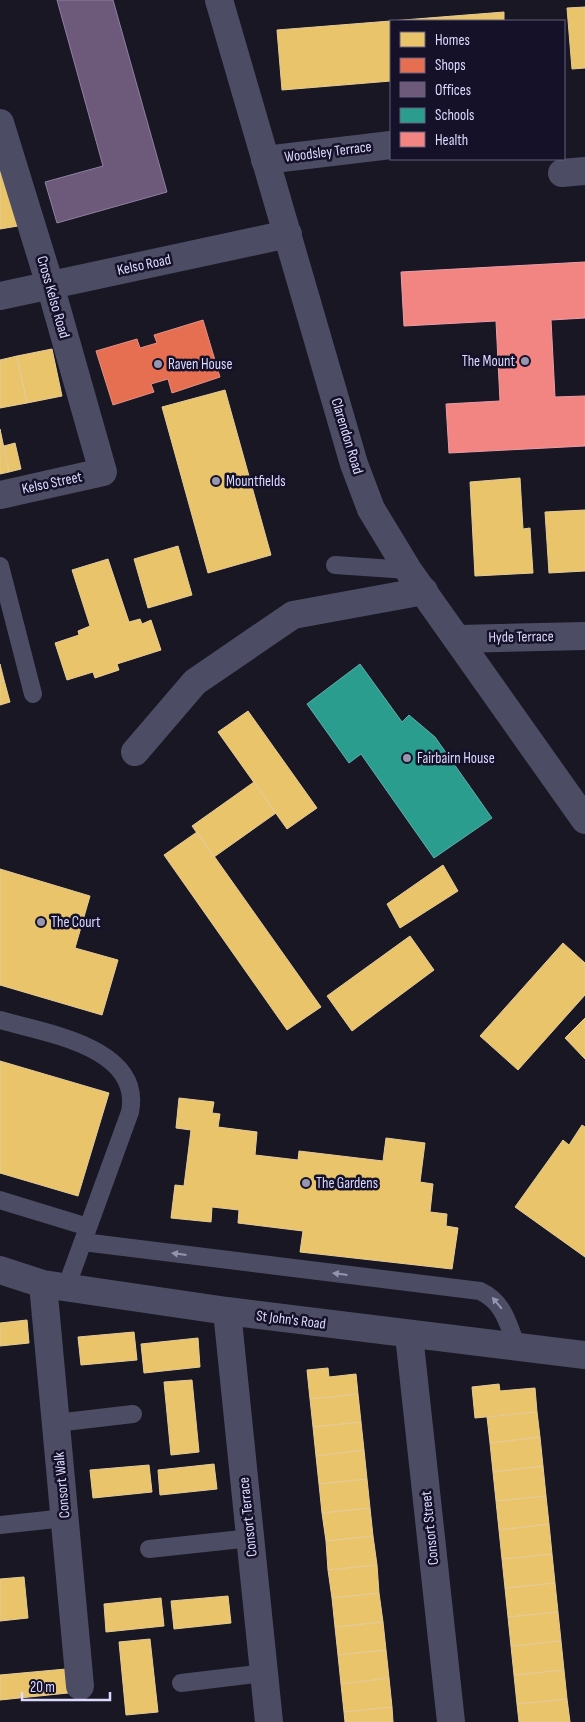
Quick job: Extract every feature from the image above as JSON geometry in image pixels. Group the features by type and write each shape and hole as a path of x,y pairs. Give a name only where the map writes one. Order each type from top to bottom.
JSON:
{"street":[{"name":"Clarendon Road","path":"219,0 354,464 371,509 416,580 585,820"},
{"name":"Cross Kelso Road","path":"0,123 50,286 103,472"},
{"name":"Woodsley Terrace","path":"265,160 390,145"},
{"name":"Kelso Road","path":"0,296 288,234"},
{"name":"Kelso Street","path":"0,494 103,472"},
{"path":"135,752 196,682 293,615 416,580"},
{"name":"Hyde Terrace","path":"458,639 585,636"},
{"name":"St John's Road","path":"0,1270 54,1286 409,1335 585,1355"},
{"name":"Consort Walk","path":"54,1286 56,1423 80,1686"},
{"name":"Consort Terrace","path":"227,1311 268,1722"},
{"name":"Consort Street","path":"409,1335 451,1722"}],"lane":[{"path":"335,565 416,580"},
{"path":"0,566 33,694"},
{"path":"0,1020 82,1043 107,1058 129,1087 132,1101 130,1112 86,1235 54,1286"},
{"path":"0,1200 86,1235 480,1291 490,1296 501,1306 517,1347"},
{"path":"56,1423 133,1414"},
{"path":"0,1525 65,1518"},
{"path":"149,1549 251,1538"},
{"path":"181,1683 264,1674"}],"building: Homes":[{"path":"585,7 585,68 572,69 567,8"},
{"path":"504,12 504,20 403,20"},
{"path":"390,21 390,81 282,90 277,30"},
{"path":"0,167 18,226 0,229"},
{"path":"52,349 62,396 27,403 17,356"},
{"path":"17,356 27,403 0,408 0,360"},
{"name":"Mountfields","path":"225,390 271,555 208,573 162,407"},
{"path":"0,429 9,472 0,474"},
{"path":"15,443 21,469 9,472 4,446"},
{"path":"520,478 523,529 530,528 533,573 475,576 470,482"},
{"path":"585,510 585,571 549,573 545,512"},
{"path":"178,546 192,595 148,608 134,559"},
{"path":"108,559 129,622 140,619 142,624 151,620 161,650 117,664 119,670 95,678 93,672 67,680 55,643 79,635 78,631 90,626 72,570"},
{"path":"0,664 4,680 0,681"},
{"path":"4,680 10,702 0,705 0,681"},
{"path":"248,711 317,808 287,829 218,732"},
{"path":"254,782 276,813 214,857 192,826"},
{"path":"197,832 321,1007 287,1030 164,855"},
{"path":"443,865 458,891 400,928 387,904"},
{"name":"The Court","path":"0,869 90,896 75,948 118,960 102,1015 0,985"},
{"path":"410,936 434,970 352,1031 327,996"},
{"path":"563,943 585,963 585,995 518,1070 480,1036"},
{"path":"585,1018 585,1059 565,1038"},
{"path":"0,1061 109,1093 78,1196 0,1173"},
{"name":"The Gardens","path":"179,1098 214,1102 212,1113 220,1114 218,1127 257,1132 255,1155 298,1160 299,1151 383,1161 386,1138 425,1143 420,1182 433,1184 430,1212 447,1214 446,1226 458,1228 452,1269 300,1252 303,1231 238,1223 239,1210 212,1207 211,1222 171,1218 175,1185 184,1186 191,1130 176,1128"},
{"path":"582,1125 585,1127 585,1257 515,1207 563,1140 569,1145"},
{"path":"27,1320 29,1343 0,1346 0,1323"},
{"path":"134,1332 137,1360 81,1365 78,1337"},
{"path":"198,1338 200,1367 144,1373 141,1344"},
{"path":"328,1368 329,1377 356,1374 358,1394 310,1399 307,1370"},
{"path":"192,1380 199,1452 171,1455 164,1382"},
{"path":"499,1384 500,1391 535,1388 537,1412 475,1418 472,1387"},
{"path":"358,1394 361,1422 313,1427 310,1399"},
{"path":"537,1412 540,1437 490,1443 487,1417"},
{"path":"361,1422 364,1450 316,1456 313,1427"},
{"path":"540,1437 543,1466 493,1472 490,1443"},
{"path":"364,1450 367,1479 319,1484 316,1456"},
{"path":"214,1464 217,1489 160,1495 158,1470"},
{"path":"149,1465 152,1492 93,1498 90,1470"},
{"path":"543,1466 546,1496 496,1501 493,1472"},
{"path":"367,1479 370,1508 322,1513 319,1484"},
{"path":"546,1496 549,1524 499,1530 496,1501"},
{"path":"370,1508 373,1536 326,1541 322,1513"},
{"path":"549,1524 552,1554 502,1559 499,1530"},
{"path":"373,1536 377,1565 328,1570 326,1541"},
{"path":"552,1554 555,1583 505,1588 502,1559"},
{"path":"377,1565 379,1593 332,1598 328,1570"},
{"path":"24,1577 28,1618 0,1621 0,1579"},
{"path":"555,1583 558,1612 508,1617 505,1588"},
{"path":"379,1593 383,1622 335,1627 332,1598"},
{"path":"228,1596 231,1623 174,1629 171,1601"},
{"path":"161,1598 164,1626 106,1632 104,1604"},
{"path":"558,1612 561,1641 511,1646 508,1617"},
{"path":"383,1622 386,1650 338,1655 335,1627"},
{"path":"150,1639 158,1712 126,1715 119,1642"},
{"path":"561,1641 564,1670 514,1675 511,1646"},
{"path":"386,1650 389,1678 341,1684 338,1655"},
{"path":"66,1669 68,1693 0,1700 0,1675"},
{"path":"564,1670 567,1699 517,1704 514,1675"},
{"path":"389,1678 392,1707 344,1712 341,1684"},
{"path":"567,1699 570,1722 519,1722 517,1704"},
{"path":"392,1707 393,1722 345,1722 344,1712"}],"building: Shops":[{"name":"Raven House","path":"203,320 220,377 172,393 168,379 151,384 154,392 113,405 96,351 137,339 140,348 157,343 154,335"}],"building: Offices":[{"path":"57,0 113,0 167,192 57,223 45,182 103,166"}],"building: Schools":[{"name":"Fairbairn House","path":"360,664 402,722 409,715 435,737 492,818 434,858 361,754 349,763 307,704"}],"building: Health":[{"name":"The Mount","path":"585,262 585,318 551,320 555,397 585,396 585,446 449,453 446,404 500,401 496,321 404,326 401,272"}],"place":[{"name":"The Mount","path":"525,361"},
{"name":"Raven House","path":"158,364"},
{"name":"Mountfields","path":"216,481"},
{"name":"Fairbairn House","path":"407,758"},
{"name":"The Court","path":"41,922"},
{"name":"The Gardens","path":"306,1183"}]}
